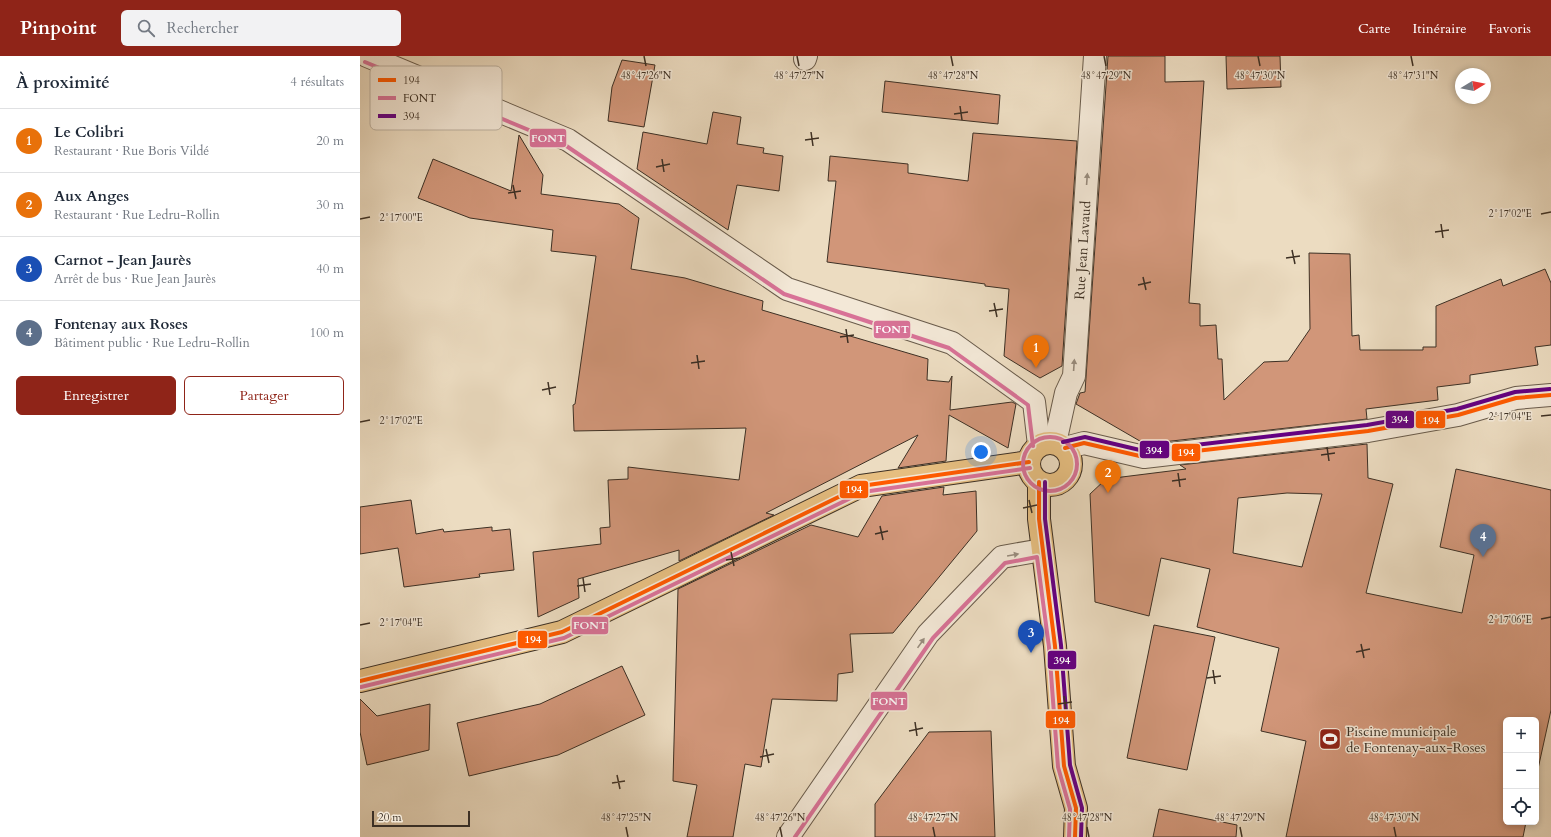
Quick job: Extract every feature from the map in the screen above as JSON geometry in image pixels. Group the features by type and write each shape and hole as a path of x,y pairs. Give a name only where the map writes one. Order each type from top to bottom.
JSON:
{"main road":[{"path":"360,681 562,632 861,486 1047,450 1069,453 1071,467 1069,474 1065,479 1053,485 1046,485 1039,482 1029,470 1047,450"},
{"path":"1039,482 1038,519 1055,646 1064,766 1076,808 1075,837"}],"street":[{"path":"367,56 391,66"},
{"name":"Rue Jean Lavaud","path":"1047,450 1066,393 1074,376 1095,56"},
{"path":"502,112 568,140 787,289 952,343 1034,402 1047,450 1084,443 1144,457 1368,431 1458,415 1516,398 1551,395"},
{"path":"1034,402 1066,393"},
{"path":"788,837 928,634 1002,557 1042,550"}],"building":[{"path":"1108,56 1165,56 1165,82 1204,81 1189,303 1200,304 1200,326 1216,325 1218,359 1222,359 1224,400 1264,362 1288,361 1310,329 1309,253 1350,254 1352,336 1359,335 1360,350 1423,350 1423,347 1436,347 1436,306 1501,279 1503,286 1545,269 1551,283 1551,345 1535,347 1538,365 1470,375 1470,383 1437,387 1438,400 1366,409 1367,419 1145,444 1076,404 1080,393 1085,392"},
{"path":"1226,56 1280,56 1281,87 1227,89"},
{"path":"622,60 655,65 644,127 608,121 612,87"},
{"path":"885,81 1000,95 998,124 882,112"},
{"path":"713,112 741,117 737,144 764,148 763,153 783,156 779,191 737,185 728,230 637,169 643,132 707,144"},
{"path":"973,133 1077,141 1062,366 1040,378 1004,356 1009,289 985,286 985,284 827,262 836,181 828,181 830,156 908,164 908,173 968,181"},
{"path":"519,135 543,175 541,194 619,204 639,218 631,269 685,278 763,301 762,310 928,359 927,380 949,382 952,376 950,410 1012,402 1016,404 1008,448 949,415 946,461 898,468 918,435 766,513 774,515 679,561 679,550 578,579 579,598 538,617 533,552 601,544 600,528 610,527 608,480 628,479 628,467 739,480 746,428 574,431 573,405 575,404 596,256 551,251 553,230 470,218 418,198 433,159 511,191"},
{"path":"1367,444 1368,478 1393,484 1366,593 1462,613 1474,555 1440,547 1456,469 1551,490 1551,710 1539,764 1539,717 1503,717 1503,825 1525,825 1523,837 1286,837 1306,741 1261,731 1279,648 1197,627 1210,569 1161,558 1149,616 1095,602 1090,494 1106,479 1186,469 1180,465","holes":["1287,493 1322,494 1302,567 1233,553 1238,498"]},
{"path":"944,487 943,495 976,491 977,531 893,633 850,634 853,672 838,674 837,701 772,699 761,767 745,764 733,837 687,837 697,785 673,781 678,589 811,525 858,537 882,496"},
{"path":"411,500 416,534 443,529 444,532 492,527 492,531 510,529 514,570 479,574 480,577 404,587 398,548 360,554 360,507"},
{"path":"1154,625 1215,637 1187,770 1127,758"},
{"path":"622,666 645,715 558,755 469,776 457,723 540,704"},
{"path":"360,699 377,716 430,704 429,750 367,765 360,732"},
{"path":"991,731 995,837 875,837 875,804 929,732"},
{"path":"1159,809 1237,825 1236,837 1153,837"}],"transit line":[{"name":"FONT","path":"365,62 375,66"},
{"name":"FONT","path":"502,119 565,145 784,294 949,348 1028,405 1033,446"},
{"name":"394","path":"1063,442 1085,437 1144,451 1367,425 1457,409 1515,392 1550,389"},
{"name":"194","path":"1065,448 1084,443 1144,457 1368,431 1458,415 1516,398 1551,395"},
{"name":"FONT","path":"1045,437 1055,437 1065,441 1073,449 1077,459 1077,464 1077,469 1073,479 1065,487 1055,491 1045,491 1035,487 1027,479 1023,469 1023,459 1027,449 1035,441 1045,437"},
{"name":"194","path":"360,681 562,632 861,486 1029,462"},
{"name":"FONT","path":"361,687 564,638 863,492 1030,468"},
{"name":"194","path":"1039,482 1039,519 1055,646 1064,766 1076,808 1075,837"},
{"name":"394","path":"1045,482 1045,519 1061,645 1070,765 1082,808 1081,837"},
{"name":"FONT","path":"795,837 933,638 1005,563 1037,557 1049,647 1058,767 1070,809 1069,837"}],"place":[{"name":"Le Colibri","path":"1036,368"},
{"name":"Aux Anges","path":"1108,493"},
{"name":"Fontenay aux Roses","path":"1483,557"},
{"name":"Carnot - Jean Jaurès","path":"1031,653"},
{"name":"Piscine municipale de Fontenay-aux-Roses","path":"1330,739"}]}
